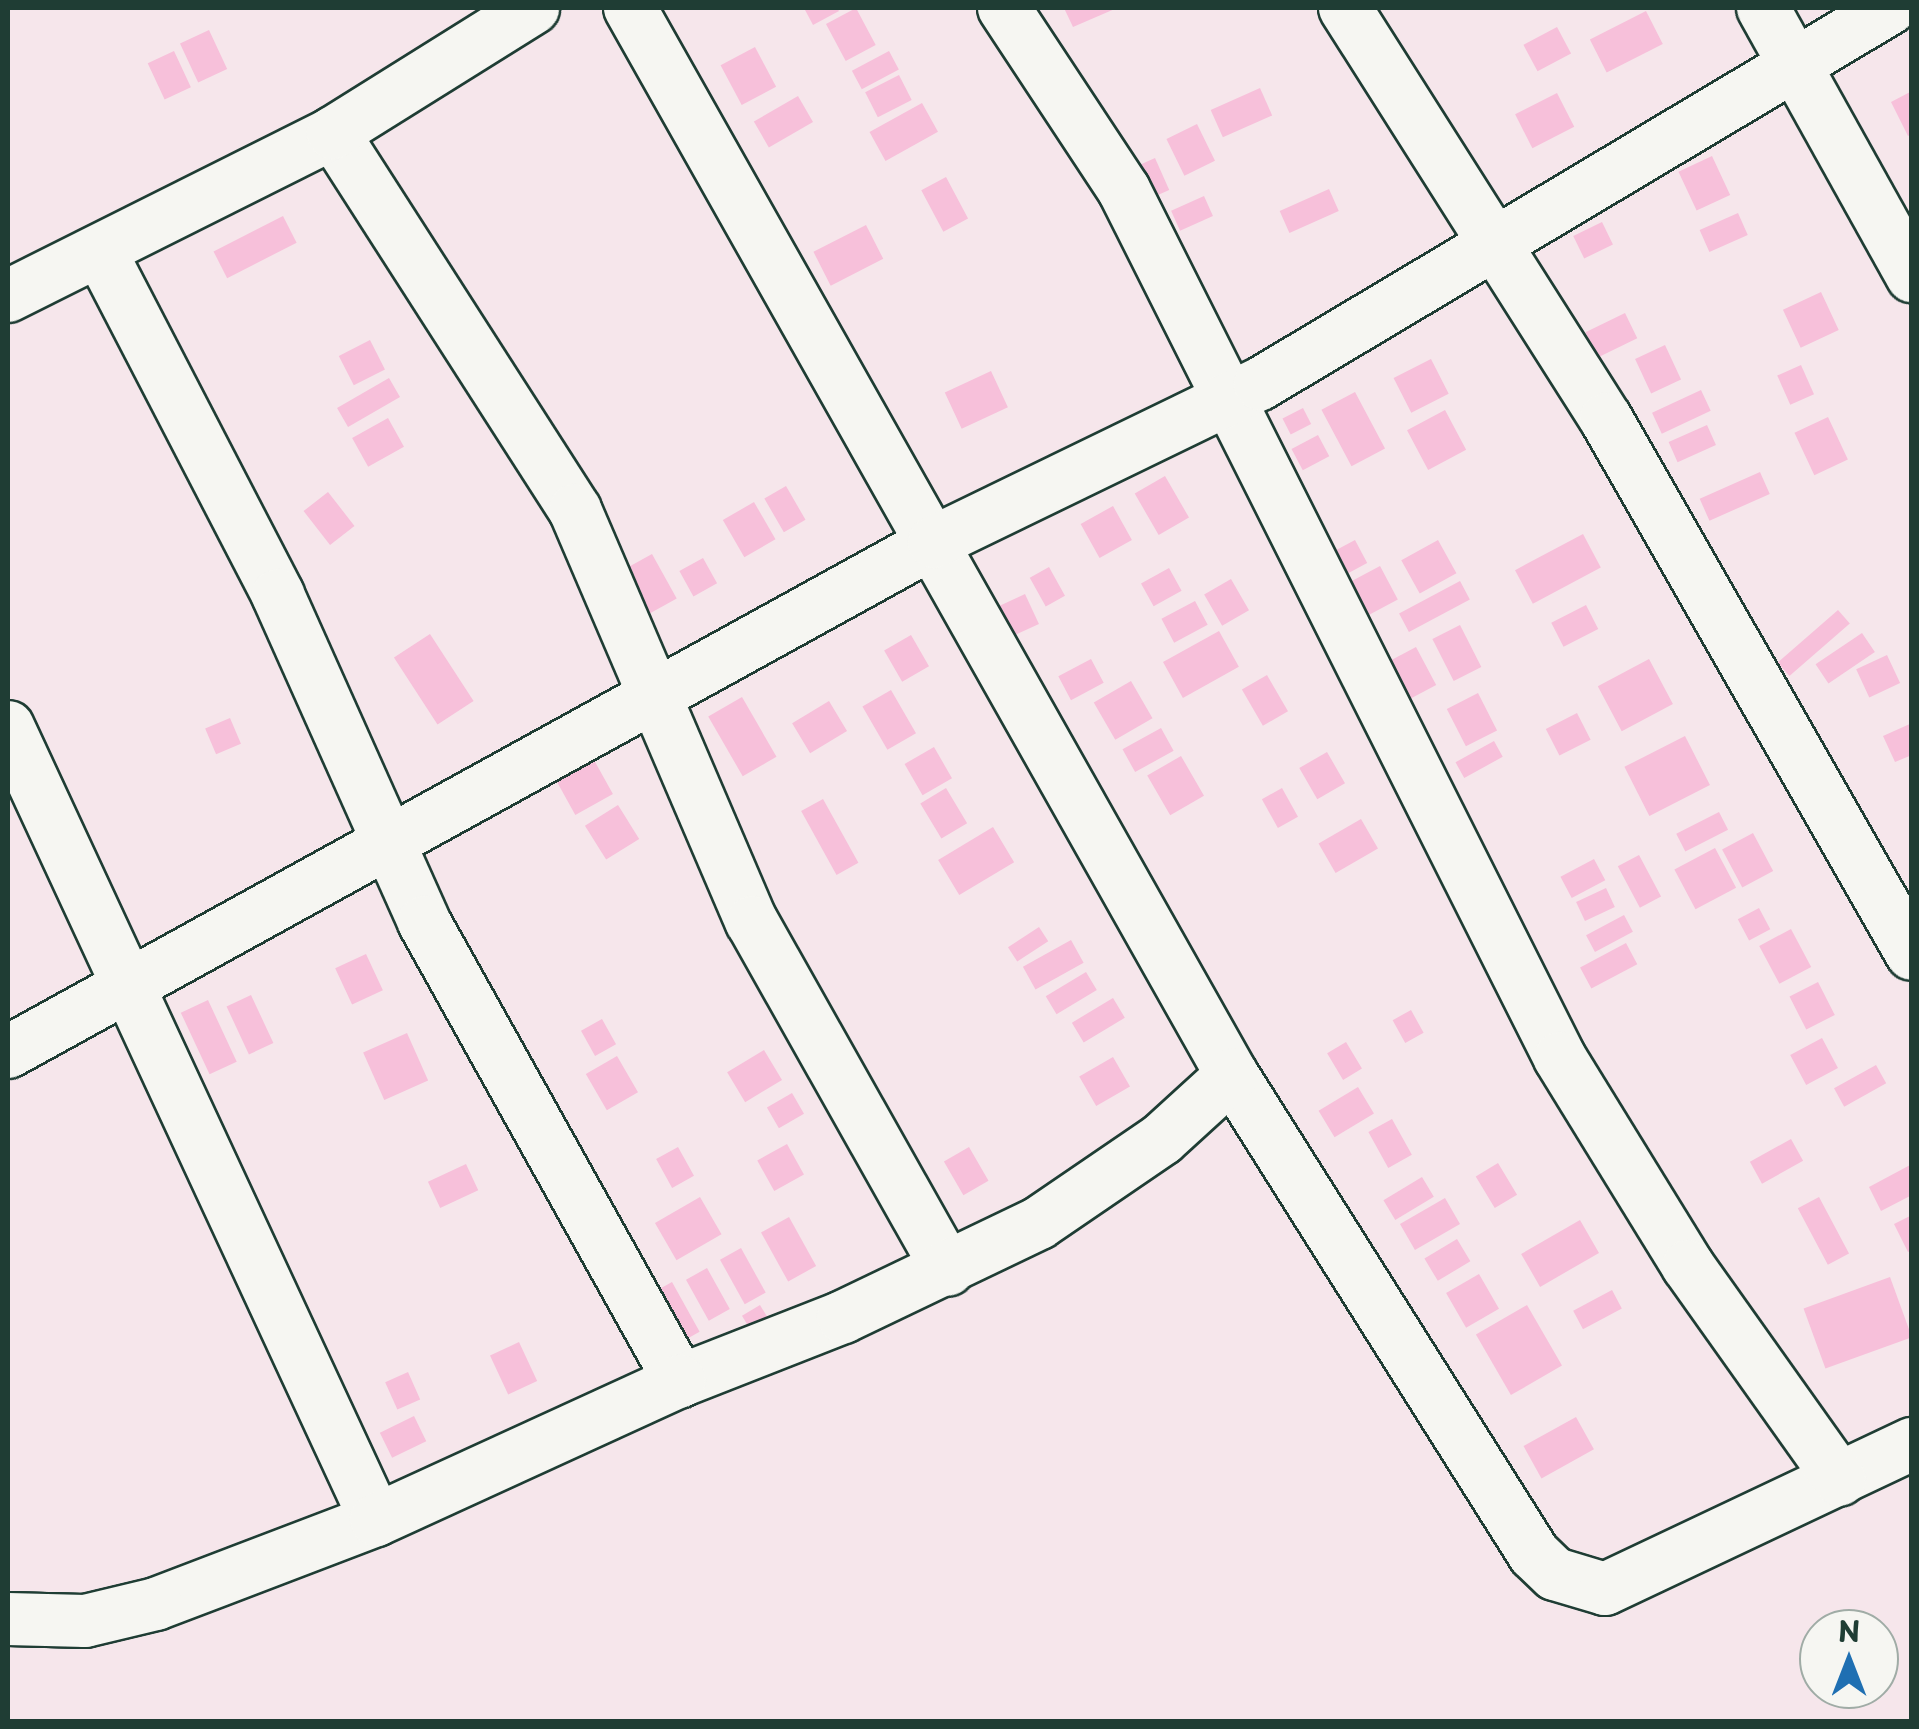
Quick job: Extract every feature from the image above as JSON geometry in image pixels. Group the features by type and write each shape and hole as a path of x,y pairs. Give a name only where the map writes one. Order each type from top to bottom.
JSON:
{"street":[{"path":"8,296 333,134 534,8"},
{"path":"630,8 1232,1076 1403,1356 1555,1574 1605,1590 1912,1444"},
{"path":"1004,8 1124,190 1234,398 1560,1058 1688,1266 1840,1480"},
{"path":"1345,8 1606,419 1912,954"},
{"path":"1762,8 1912,276"},
{"path":"8,1052 384,839 934,542 1234,398 1496,248 1793,61 1890,8"},
{"path":"333,134 566,495 655,692 684,783 752,922 948,1270"},
{"path":"100,252 286,610 384,839 680,1380"},
{"path":"8,727 376,1520"},
{"path":"8,1619 85,1621 156,1604 376,1520 680,1380 948,1270 1108,1180 1232,1076"}],"building":[{"path":"804,8 837,8 839,11 813,25"},
{"path":"856,8 876,45 846,61 826,24"},
{"path":"1064,8 1117,8 1073,27"},
{"path":"1646,11 1663,44 1607,73 1590,40"},
{"path":"1557,27 1571,53 1538,71 1523,45"},
{"path":"209,30 227,69 198,82 180,44"},
{"path":"755,47 776,87 742,105 721,65"},
{"path":"174,51 191,87 165,100 148,63"},
{"path":"889,51 899,70 862,89 852,71"},
{"path":"899,75 912,100 878,117 865,92"},
{"path":"1260,88 1272,115 1223,137 1211,110"},
{"path":"1912,91 1912,134 1908,136 1891,102"},
{"path":"1557,93 1574,127 1532,148 1515,114"},
{"path":"798,96 813,122 769,147 754,122"},
{"path":"922,103 938,132 886,161 870,132"},
{"path":"1197,124 1215,161 1184,176 1166,139"},
{"path":"1712,156 1730,195 1697,211 1678,172"},
{"path":"1155,158 1169,190 1136,205 1122,173"},
{"path":"946,177 968,218 943,232 921,190"},
{"path":"1329,189 1339,211 1289,233 1280,211"},
{"path":"1204,196 1213,216 1180,231 1171,211"},
{"path":"1738,213 1748,235 1709,252 1700,230"},
{"path":"283,216 297,243 227,278 214,251"},
{"path":"1602,222 1613,244 1584,258 1573,236"},
{"path":"866,225 883,259 831,286 813,252"},
{"path":"1821,292 1839,330 1801,348 1783,310"},
{"path":"1625,313 1637,338 1598,357 1585,332"},
{"path":"370,340 385,369 354,385 339,356"},
{"path":"1665,345 1681,379 1651,393 1635,359"},
{"path":"1431,359 1449,394 1411,413 1394,378"},
{"path":"1801,365 1814,394 1790,405 1777,376"},
{"path":"991,371 1008,407 962,429 945,393"},
{"path":"389,378 400,397 348,427 337,408"},
{"path":"1701,390 1711,411 1662,434 1652,413"},
{"path":"1355,392 1385,449 1351,466 1321,410"},
{"path":"1303,408 1311,424 1291,434 1283,418"},
{"path":"1445,410 1466,450 1428,470 1407,430"},
{"path":"1828,417 1848,460 1814,475 1794,433"},
{"path":"388,418 404,447 368,467 352,438"},
{"path":"1707,425 1716,445 1678,462 1669,442"},
{"path":"1318,435 1329,456 1303,470 1292,449"},
{"path":"1760,472 1770,494 1709,521 1700,499"},
{"path":"1165,476 1189,518 1159,535 1135,494"},
{"path":"786,486 806,520 784,532 764,498"},
{"path":"328,492 354,526 330,545 304,511"},
{"path":"754,502 776,539 744,557 723,520"},
{"path":"1113,506 1132,540 1100,558 1081,524"},
{"path":"1583,534 1601,568 1533,604 1515,570"},
{"path":"1355,540 1367,563 1343,576 1331,553"},
{"path":"1438,540 1456,573 1420,594 1401,560"},
{"path":"652,554 677,599 649,614 624,570"},
{"path":"703,558 717,583 693,596 679,571"},
{"path":"1380,566 1398,600 1368,616 1350,582"},
{"path":"1049,567 1065,596 1046,607 1030,578"},
{"path":"1169,568 1182,591 1154,606 1141,584"},
{"path":"1231,579 1249,610 1222,626 1204,594"},
{"path":"1460,581 1470,600 1409,632 1399,613"},
{"path":"1025,594 1039,624 1007,639 993,609"},
{"path":"1195,601 1208,625 1174,643 1161,619"},
{"path":"1586,605 1598,629 1564,647 1551,623"},
{"path":"1838,610 1850,624 1789,676 1778,662"},
{"path":"1460,625 1481,667 1454,681 1432,639"},
{"path":"1219,631 1239,667 1183,698 1163,662"},
{"path":"1862,633 1875,652 1828,683 1816,664"},
{"path":"430,634 474,701 438,725 394,657"},
{"path":"911,635 929,666 902,682 884,650"},
{"path":"1416,647 1436,685 1409,700 1389,662"},
{"path":"1887,655 1900,683 1869,697 1856,669"},
{"path":"1091,659 1104,683 1071,700 1058,676"},
{"path":"1649,659 1673,704 1622,731 1598,686"},
{"path":"1267,675 1288,711 1263,726 1242,690"},
{"path":"1131,681 1152,718 1115,740 1094,702"},
{"path":"891,690 916,733 887,750 862,706"},
{"path":"1478,693 1497,730 1466,746 1447,709"},
{"path":"742,697 776,757 743,776 708,716"},
{"path":"829,701 847,731 810,753 792,723"},
{"path":"1577,713 1591,740 1559,756 1546,729"},
{"path":"230,718 241,744 216,754 205,729"},
{"path":"1912,723 1912,755 1895,762 1883,736"},
{"path":"1161,728 1174,751 1135,772 1123,749"},
{"path":"1685,736 1710,785 1649,816 1624,767"},
{"path":"1494,741 1503,757 1464,778 1456,762"},
{"path":"934,747 952,778 923,795 905,764"},
{"path":"1327,752 1345,783 1317,799 1299,768"},
{"path":"1181,756 1204,796 1170,815 1147,776"},
{"path":"594,760 613,794 575,815 556,781"},
{"path":"946,788 967,823 941,839 920,803"},
{"path":"1282,788 1298,817 1278,828 1262,799"},
{"path":"823,799 858,863 837,875 801,811"},
{"path":"618,805 639,839 606,860 585,826"},
{"path":"1719,812 1728,830 1685,852 1676,834"},
{"path":"1361,819 1378,848 1336,873 1319,843"},
{"path":"993,827 1014,862 959,895 938,860"},
{"path":"1753,833 1773,871 1742,887 1722,849"},
{"path":"1715,848 1736,888 1696,909 1674,870"},
{"path":"1639,855 1661,896 1640,908 1618,866"},
{"path":"1594,859 1605,880 1572,898 1560,877"},
{"path":"1606,888 1615,907 1585,921 1576,902"},
{"path":"1759,908 1770,929 1749,940 1738,919"},
{"path":"1624,915 1633,932 1595,952 1586,935"},
{"path":"1039,927 1048,941 1017,961 1008,947"},
{"path":"1791,929 1811,967 1779,984 1759,946"},
{"path":"1071,940 1084,963 1036,989 1023,967"},
{"path":"1626,943 1637,964 1591,989 1580,967"},
{"path":"366,954 383,990 352,1005 335,968"},
{"path":"1086,972 1097,990 1057,1014 1046,996"},
{"path":"1818,982 1835,1015 1806,1029 1789,997"},
{"path":"251,995 273,1043 249,1054 227,1006"},
{"path":"1113,998 1125,1018 1084,1042 1072,1023"},
{"path":"208,1000 237,1062 210,1074 181,1013"},
{"path":"1411,1010 1424,1033 1405,1043 1393,1020"},
{"path":"602,1019 616,1044 595,1056 581,1031"},
{"path":"407,1033 428,1081 384,1100 363,1053"},
{"path":"1822,1038 1838,1068 1806,1085 1790,1055"},
{"path":"1346,1042 1362,1069 1343,1080 1327,1053"},
{"path":"764,1050 782,1080 745,1102 727,1072"},
{"path":"617,1056 638,1092 607,1110 586,1074"},
{"path":"1113,1057 1130,1086 1096,1106 1079,1076"},
{"path":"1876,1065 1886,1083 1844,1107 1834,1088"},
{"path":"1358,1087 1374,1114 1335,1137 1319,1111"},
{"path":"792,1093 804,1114 779,1128 767,1108"},
{"path":"1392,1119 1412,1155 1388,1168 1368,1132"},
{"path":"1791,1139 1803,1161 1762,1184 1750,1162"},
{"path":"787,1144 804,1175 774,1191 757,1160"},
{"path":"678,1147 694,1176 672,1188 656,1159"},
{"path":"969,1147 988,1181 963,1195 944,1162"},
{"path":"1498,1163 1517,1195 1495,1208 1476,1176"},
{"path":"466,1164 478,1190 440,1208 428,1182"},
{"path":"1912,1164 1912,1195 1881,1211 1869,1187"},
{"path":"1422,1177 1434,1197 1395,1220 1383,1200"},
{"path":"700,1197 722,1234 676,1260 655,1223"},
{"path":"1819,1197 1849,1254 1828,1265 1798,1208"},
{"path":"1445,1198 1460,1224 1415,1250 1400,1224"},
{"path":"1912,1215 1912,1250 1908,1252 1894,1224"},
{"path":"789,1217 816,1266 788,1281 761,1233"},
{"path":"1580,1220 1599,1253 1540,1287 1521,1254"},
{"path":"1457,1239 1470,1261 1438,1281 1424,1259"},
{"path":"741,1248 766,1293 745,1304 720,1260"},
{"path":"707,1268 730,1309 709,1321 686,1280"},
{"path":"1479,1274 1499,1309 1466,1328 1446,1293"},
{"path":"1890,1277 1912,1337 1825,1369 1804,1308"},
{"path":"672,1282 700,1332 683,1341 655,1291"},
{"path":"1612,1290 1622,1309 1583,1329 1573,1311"},
{"path":"760,1305 775,1330 757,1341 742,1316"},
{"path":"1527,1305 1562,1366 1511,1395 1476,1334"},
{"path":"519,1342 537,1381 508,1394 490,1356"},
{"path":"408,1372 420,1399 397,1410 385,1382"},
{"path":"414,1416 426,1441 392,1458 380,1433"},
{"path":"1576,1417 1594,1449 1541,1478 1524,1446"}]}
